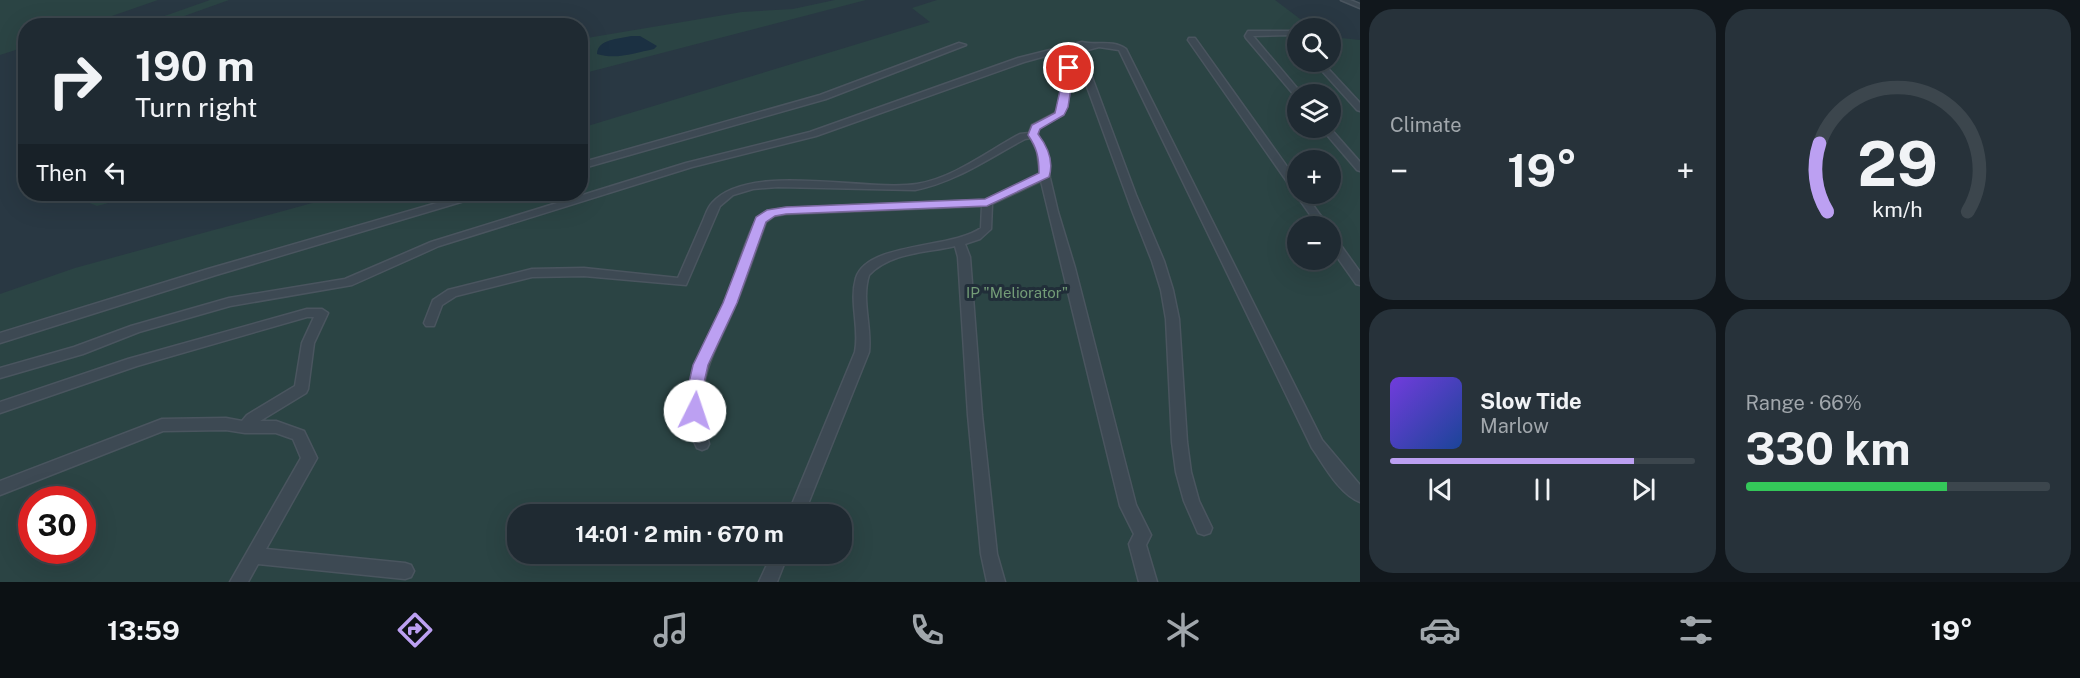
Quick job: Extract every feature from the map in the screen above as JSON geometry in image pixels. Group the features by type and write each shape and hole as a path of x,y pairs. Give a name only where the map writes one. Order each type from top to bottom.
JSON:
{"street":[{"path":"1344,0 1360,6"},
{"path":"1287,33 1257,32 1249,36 1290,84"},
{"path":"1192,40 1287,175"},
{"path":"1033,135 1035,127 1059,115 1063,107 1069,68 1077,51 1103,43 1122,49 1317,444 1347,483 1360,495"},
{"path":"588,196 678,168 813,134 1021,60 1082,44 1089,46"},
{"path":"588,164 823,97 962,45"},
{"path":"1069,68 1081,68 1086,72 1167,288 1176,335 1180,430 1185,478 1193,508 1204,528"},
{"path":"1327,72 1360,108"},
{"path":"1033,135 1040,143 1045,158 1045,175 1128,506 1143,535 1137,544 1148,582"},
{"path":"430,322 437,303 452,293 532,273 584,272 682,282 716,205 721,197 736,189 792,183 895,189 919,187 941,179 1023,136 1033,135"},
{"path":"1334,138 1360,168"},
{"path":"702,444 696,426 693,396 701,365 730,303 761,220 771,213 786,211 987,203 1045,175"},
{"path":"0,338 233,265 453,201"},
{"path":"0,373 78,351 135,328 229,302 348,282 435,244 572,201"},
{"path":"800,504 862,352 864,342 862,277 871,267 895,253 959,242 981,235 986,229 987,203"},
{"path":"959,242 964,257 975,415 989,554 996,582"},
{"path":"1341,254 1360,281"},
{"path":"0,408 133,362 307,314 322,313 308,343 301,389 252,419 245,427"},
{"path":"0,488 162,425 226,424 245,427 276,427 299,435 309,458 239,582"},
{"path":"254,556 405,571"},
{"path":"768,582 776,564"}],"green space":[{"path":"0,0 158,0 106,18 18,18 18,49 0,55"},
{"path":"210,0 229,0 179,18 159,18"},
{"path":"835,0 866,0 588,72 588,38 742,12 793,9"},
{"name":"IP \"Meliorator\"","path":"937,0 1275,0 1299,18 1287,18 1287,72 1341,72 1341,38 1360,40 1360,582 0,582 0,294 75,268 319,201 588,201 588,126 930,22 912,8"},
{"path":"84,201 116,201 97,206"}],"water":[{"path":"631,36 640,36 657,46 654,49 626,55 597,54 601,45"}],"route":[{"path":"695,411 693,396 701,365 730,303 761,220 771,213 786,211 987,203 1045,175 1045,158 1040,143 1033,135 1035,127 1059,115 1063,107 1069,68"}]}
